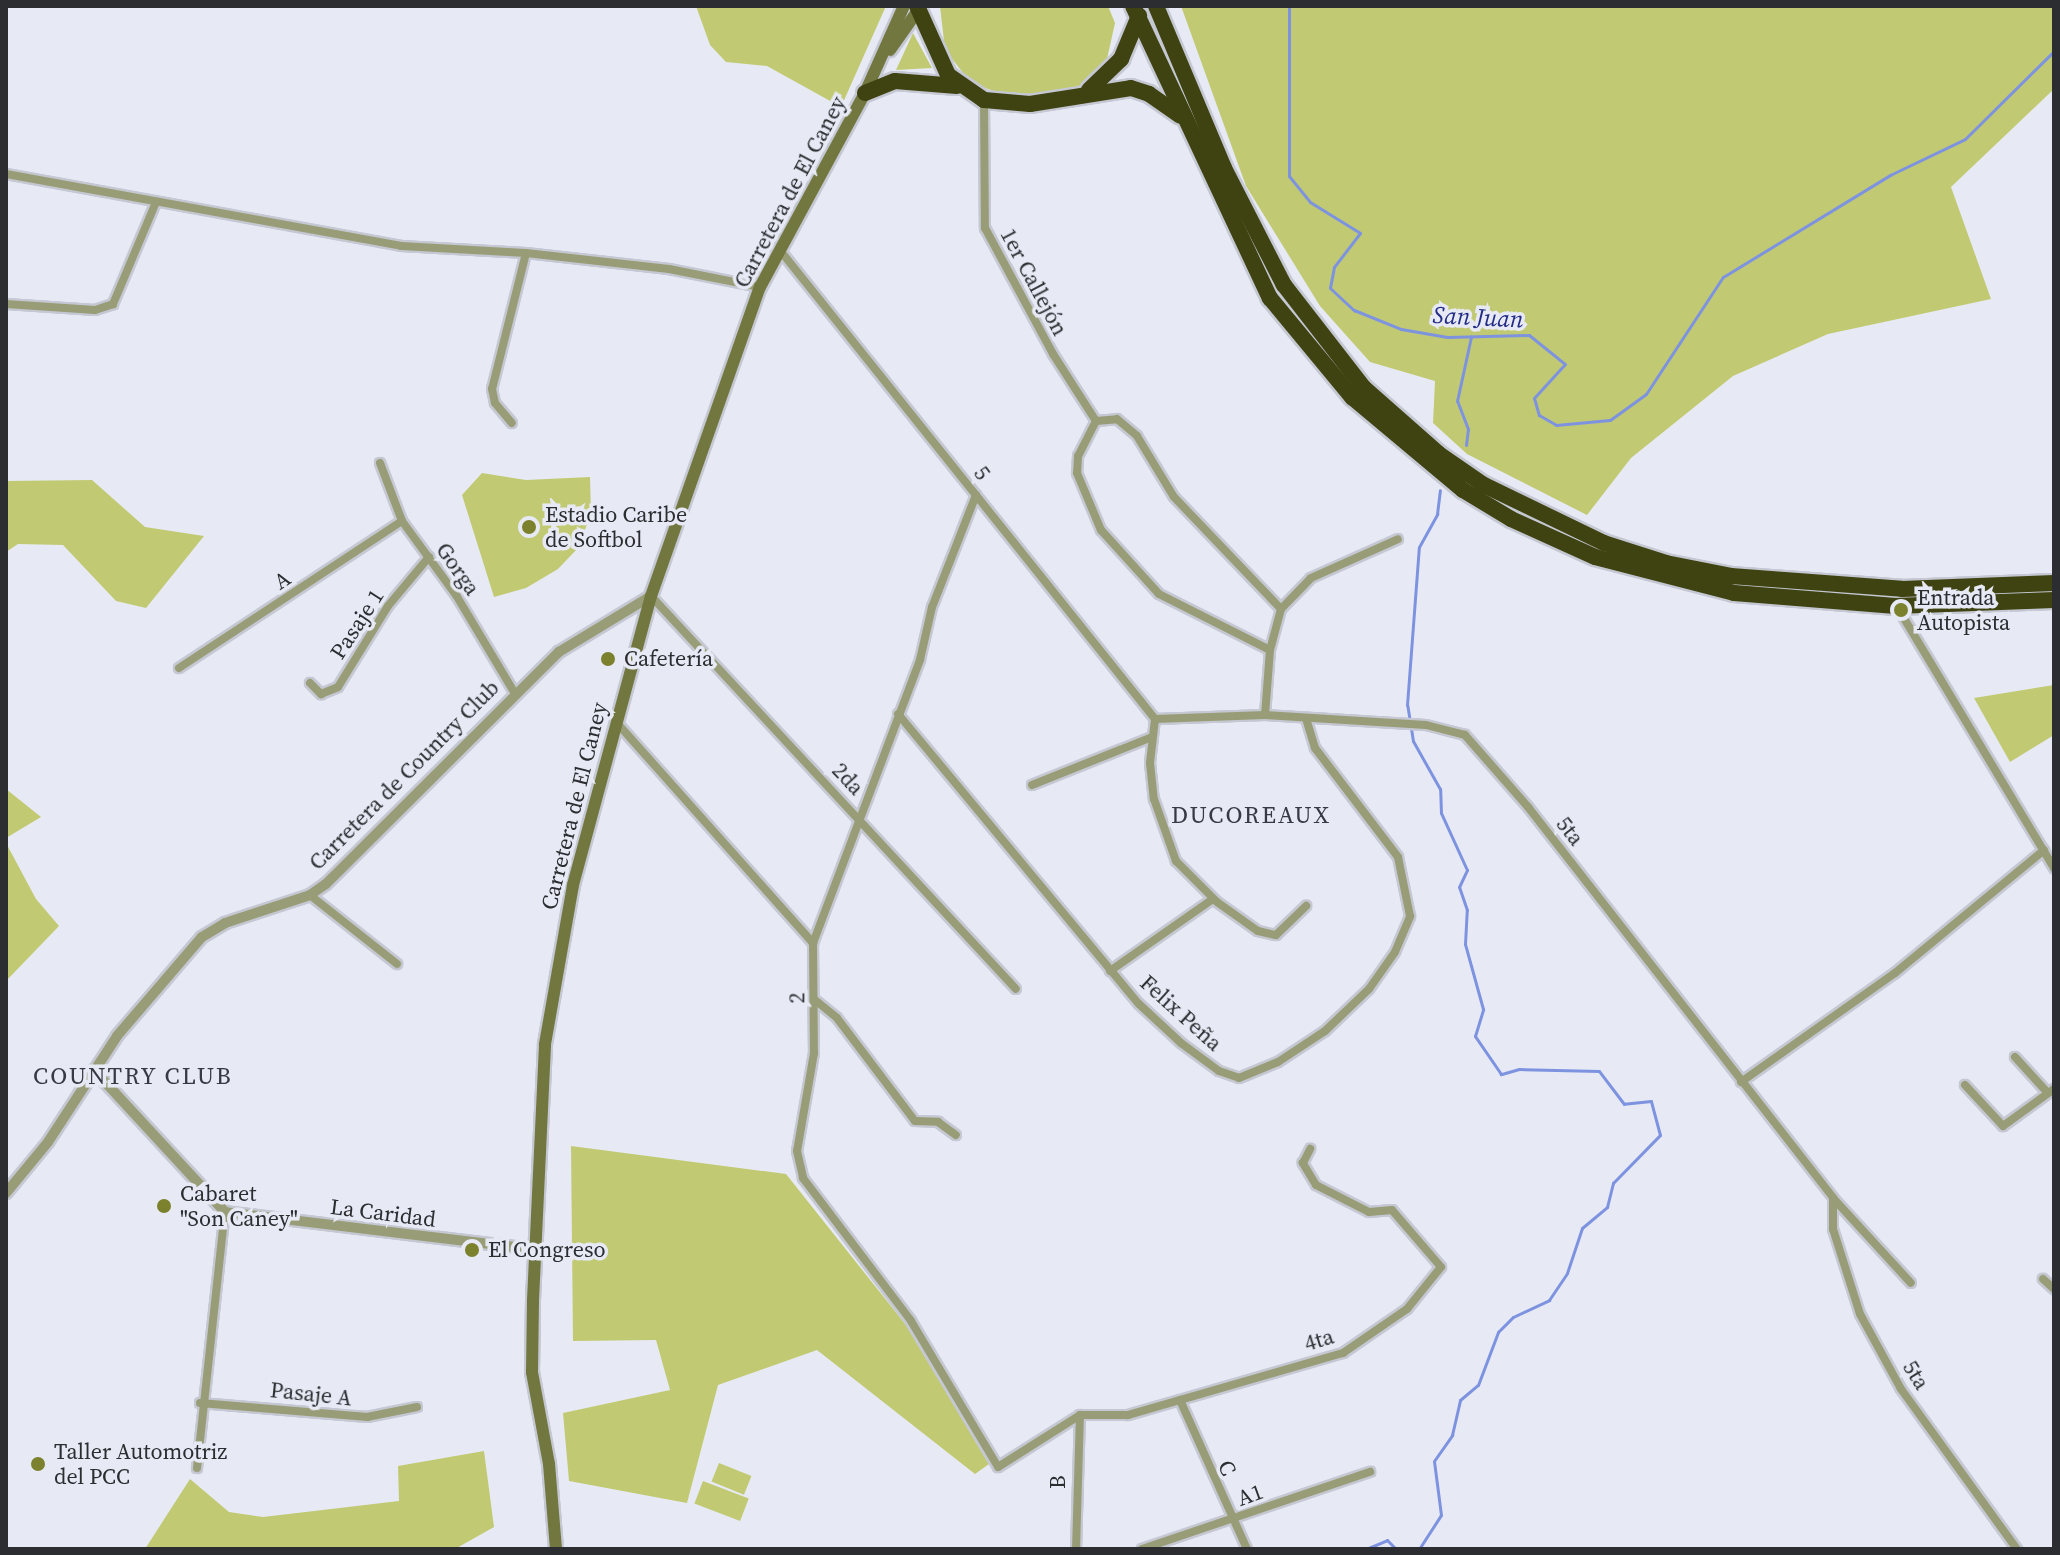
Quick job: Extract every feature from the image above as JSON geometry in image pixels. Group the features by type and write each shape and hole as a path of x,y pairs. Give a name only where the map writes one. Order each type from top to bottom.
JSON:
{"highway":[{"path":"1156,6 1224,168 1284,285 1342,365 1439,454 1553,523 1666,563 1731,576 1902,589 2054,583"},
{"path":"1167,6 1176,51"},
{"path":"917,7 957,86"},
{"path":"1084,93 1105,79 1130,45 1136,9"},
{"path":"1136,9 1182,117 1248,257 1294,330 1352,397 1463,490 1511,519 1595,557 1666,578 1734,593 1895,606 2054,600"},
{"path":"865,93 895,81 957,86 984,100 1030,104 1084,93 1141,90 1182,117"}],"main road":[{"name":"Carretera de El Caney","path":"556,1549 549,1464 532,1372 551,1001 575,875 651,596 760,287 875,72 917,7"}],"street":[{"name":"1er Callejón","path":"984,100 985,228 1024,304 1096,421"},
{"path":"6,174 401,246 526,253 669,269 760,287"},
{"path":"6,304 95,310 113,304 156,202"},
{"name":"5","path":"779,249 1155,719"},
{"path":"512,423 495,403 492,389 526,253"},
{"path":"1270,650 1159,594 1101,530 1077,473 1078,456 1096,421 1117,419 1137,436 1174,497 1281,609"},
{"name":"Gorga","path":"380,463 402,521 429,557 514,692"},
{"name":"2","path":"976,495 813,943 814,1053 797,1151 803,1178 911,1321 998,1467 1080,1415"},
{"name":"A","path":"179,668 402,521"},
{"path":"1265,715 1270,650 1281,609 1311,578 1398,539"},
{"name":"Pasaje 1","path":"310,683 321,694 338,687 388,606 429,557"},
{"path":"1902,589 1895,606 2054,868"},
{"name":"Carretera de Country Club","path":"6,1193 48,1142 94,1070 202,937 225,923 310,895 347,866 514,692 559,652 651,596"},
{"name":"2da","path":"651,596 861,818 1016,989"},
{"name":"Felix Peña","path":"898,714 964,788 1110,971 1181,1043 1219,1071 1239,1078 1278,1062 1325,1031 1369,989 1405,933 1410,898 1398,857 1315,748 1307,721"},
{"name":"5ta","path":"1155,719 1265,715 1307,721 1426,725 1465,735 1489,761 1833,1198 1911,1283"},
{"path":"1155,719 1152,737 1154,799 1176,861 1213,899 1251,928 1276,935 1306,906"},
{"path":"615,721 813,943"},
{"path":"1032,785 1152,737"},
{"path":"1741,1082 1895,973 2044,850"},
{"path":"310,895 397,964"},
{"path":"1110,971 1213,899"},
{"path":"815,1000 837,1018 915,1121 938,1122 956,1135"},
{"path":"1965,1085 2003,1126 2051,1091 2015,1057"},
{"path":"94,1070 225,1212 200,1403 197,1468"},
{"name":"4ta","path":"1080,1415 1128,1415 1343,1353 1407,1309 1441,1267 1392,1210 1369,1212 1316,1185 1303,1163 1310,1149"},
{"name":"5ta","path":"1833,1198 1833,1229 1860,1314 1901,1389 2017,1549"},
{"name":"La Caridad","path":"225,1212 537,1250"},
{"path":"2043,1279 2054,1289"},
{"name":"C","path":"1180,1400 1247,1549"},
{"name":"Pasaje A","path":"200,1403 367,1417 417,1407"},
{"name":"B","path":"1076,1549 1080,1415"},
{"name":"A1","path":"1142,1549 1171,1545 1370,1472"}],"green space":[{"path":"696,6 886,6 841,107 767,66 726,62 710,45"},
{"path":"940,6 1108,6 1115,23 1107,59 1081,87 1049,97 1005,95 971,83 945,50"},
{"path":"1181,6 2054,6 2054,89 1951,187 1991,299 1828,334 1733,376 1631,458 1587,515 1467,454 1433,423 1435,381 1370,362 1320,306 1246,186"},
{"path":"913,33 932,68 896,70"},
{"name":"Estadio Caribe de Softbol","path":"482,473 526,480 590,477 591,514 578,548 558,569 526,588 494,597 462,495"},
{"path":"92,480 145,527 204,536 146,608 116,601 63,545 18,544 6,552 6,481"},
{"path":"2054,685 2054,735 2010,762 1974,698"},
{"path":"6,789 41,817 6,838"},
{"path":"6,843 36,899 59,926 6,981"},
{"path":"571,1146 786,1174 906,1325 989,1464 975,1474 817,1350 718,1385 687,1503 569,1481 563,1413 670,1390 656,1340 573,1341"},
{"path":"484,1451 494,1527 455,1549 145,1549 190,1479 229,1512 263,1517 399,1501 398,1466"},
{"path":"719,1463 751,1476 744,1495 712,1482"},
{"path":"703,1481 749,1499 740,1521 694,1503"}],"waterway":[{"name":"San Juan","path":"1289,6 1289,176 1310,202 1360,233 1334,267 1330,288 1354,310 1401,329 1447,337 1529,335 1565,364 1534,398 1539,415 1556,425 1610,420 1646,394 1723,277 1890,175 1965,139 2054,51"},
{"path":"1466,445 1468,429 1457,401 1471,337"},
{"path":"1419,1549 1441,1515 1434,1461 1452,1435 1460,1400 1478,1385 1498,1332 1513,1317 1549,1300 1567,1273 1582,1228 1607,1207 1613,1183 1660,1135 1651,1101 1624,1104 1599,1071 1519,1069 1501,1074 1475,1036 1483,1009 1465,944 1467,910 1459,887 1467,870 1441,813 1440,789 1413,741 1407,705 1419,547 1437,514 1440,490"},
{"path":"1366,1549 1387,1540 1396,1549"}],"place":[{"name":"Estadio Caribe de Softbol","path":"529,527"},
{"name":"Entrada Autopista","path":"1901,610"},
{"name":"Cafetería","path":"608,659"},
{"name":"Cabaret \"Son Caney\"","path":"164,1206"},
{"name":"El Congreso","path":"472,1250"},
{"name":"Taller Automotriz del PCC","path":"38,1464"}],"district":[{"name":"DUCOREAUX","path":"1251,815"},
{"name":"COUNTRY CLUB","path":"133,1076"}]}
